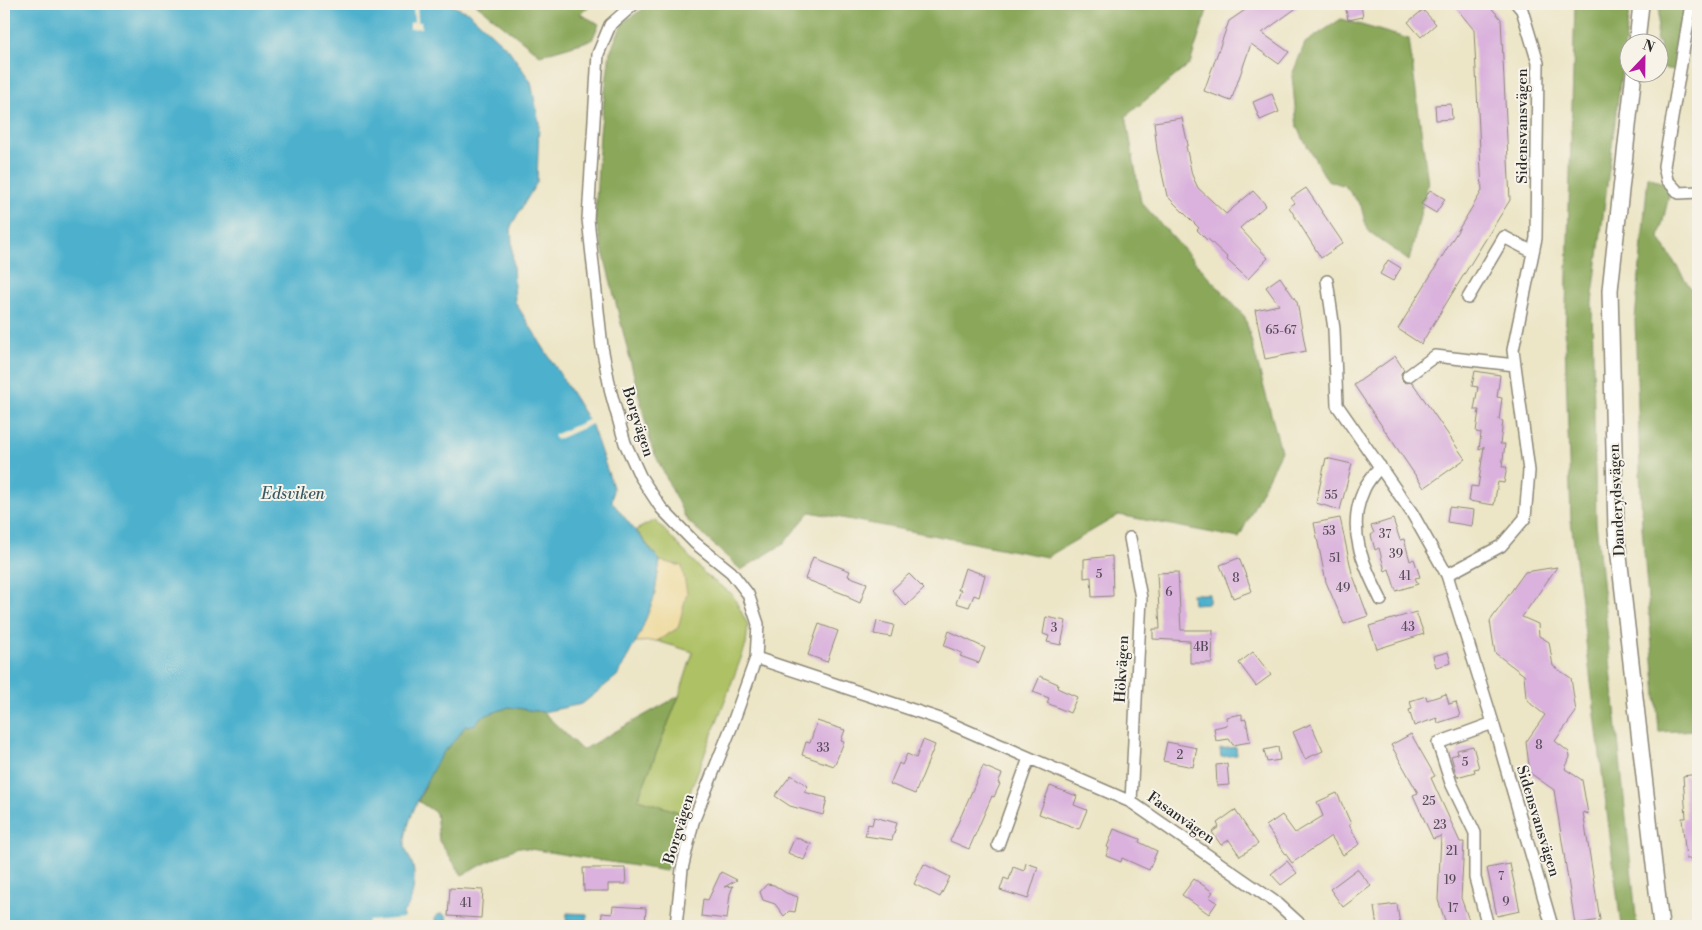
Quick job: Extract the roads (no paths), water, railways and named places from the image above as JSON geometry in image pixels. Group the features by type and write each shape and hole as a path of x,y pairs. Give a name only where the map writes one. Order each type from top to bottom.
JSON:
{"main road":[{"path":"1638,32 1641,4"},
{"name":"Danderydsvägen","path":"1633,82 1610,290 1616,530 1662,926"}],"street":[{"name":"Borgvägen","path":"634,4 610,25 598,54 588,219 602,347 611,393 625,443 640,476 661,508 695,543 731,572 748,594 758,624 756,658 731,728 693,822 682,869 676,926"},
{"name":"Sidensvansvägen","path":"1447,575 1501,546 1525,518 1529,471 1513,350 1536,238 1538,63 1522,10 1517,4"},
{"path":"1691,4 1664,166 1667,180 1679,193 1698,192"},
{"path":"1468,298 1504,237 1533,252"},
{"name":"Sidensvansvägen","path":"1327,280 1334,329 1337,405 1412,513 1447,575 1552,926"},
{"path":"1408,376 1435,356 1515,365"},
{"path":"1380,466 1363,490 1357,510 1356,540 1367,572 1381,600"},
{"name":"Hökvägen","path":"1130,538 1141,598 1131,802"},
{"name":"Fasanvägen","path":"756,658 940,719 1131,802 1278,904 1302,926"},
{"path":"1488,926 1475,878 1475,832 1450,783 1438,743 1493,724"},
{"path":"998,845 1029,758"}],"water":[{"name":"Edsviken","path":"4,4 447,4 468,12 509,50 531,82 539,122 537,182 511,226 515,302 592,426 613,487 612,502 660,561 654,598 640,634 617,676 582,704 543,712 509,707 481,717 474,725 465,726 443,753 419,797 406,836 405,847 413,866 414,878 411,898 403,913 403,926 4,926"},
{"path":"1192,594 1209,594 1209,603 1193,604"},
{"path":"1236,747 1237,755 1221,757 1220,749"},
{"path":"567,913 587,914 587,925 566,923"},
{"path":"441,914 447,920 441,926 435,920"}]}
